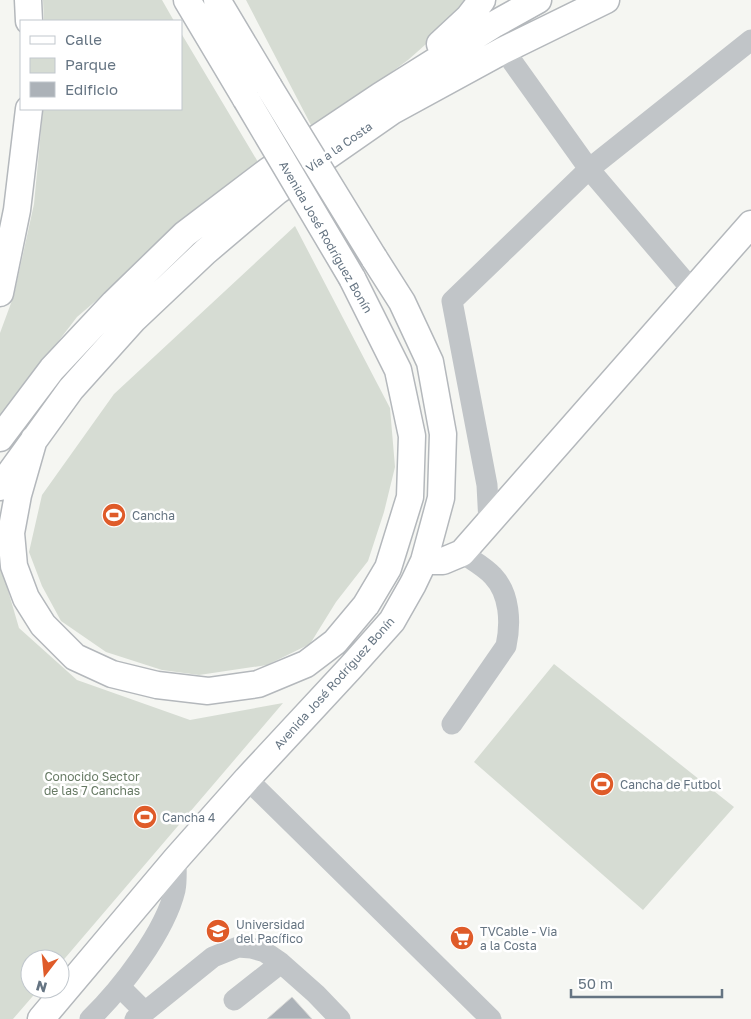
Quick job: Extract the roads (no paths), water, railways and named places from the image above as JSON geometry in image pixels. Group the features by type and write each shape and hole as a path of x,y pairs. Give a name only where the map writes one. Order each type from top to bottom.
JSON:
{"main road":[{"path":"28,0 29,20"},
{"name":"Avenida José Rodríguez Bonín","path":"34,439 18,495 11,533 14,566 26,598 42,625 75,657 112,674 157,685 208,690 258,684 306,664 335,642 366,605 388,568 410,497 412,436 398,370 352,278 187,0"},
{"name":"Avenida José Rodríguez Bonín","path":"41,1019 176,859 392,621 424,561 441,498 443,434 430,362 402,302 269,87 218,0"},
{"path":"225,0 243,44"},
{"path":"380,96 469,18 482,0"},
{"name":"Vía a la Costa","path":"0,438 52,369 114,303 185,234 268,171 380,96 493,25 538,0"},
{"name":"Vía a la Costa","path":"0,487 71,389 133,320 205,252 277,191 392,111 504,50 606,0"},
{"path":"0,292 17,210 29,110"},
{"path":"424,561 444,561 462,553 751,224"}],"street":[{"path":"488,522 487,485 452,301 589,169 751,40"},
{"path":"504,50 589,169 693,291"},
{"path":"452,724 506,646 509,630 509,615 500,586 493,575 462,553"},
{"path":"247,779 491,1019"},
{"path":"90,1019 131,972 158,930 176,888 176,859"},
{"path":"120,986 140,1015 213,957 238,947 251,948 265,952 281,963 316,994 340,1019"},
{"path":"234,1000 281,963"}],"place":[{"name":"Cancha","path":"114,515"},
{"name":"Cancha de Futbol","path":"602,784"},
{"name":"Cancha 4","path":"145,817"},
{"name":"Universidad del Pacífico","path":"218,931"},
{"name":"TVCable - Via a la Costa","path":"462,938"}],"park label":[{"name":"Conocido Sector de las 7 Canchas","path":"92,783"}]}
